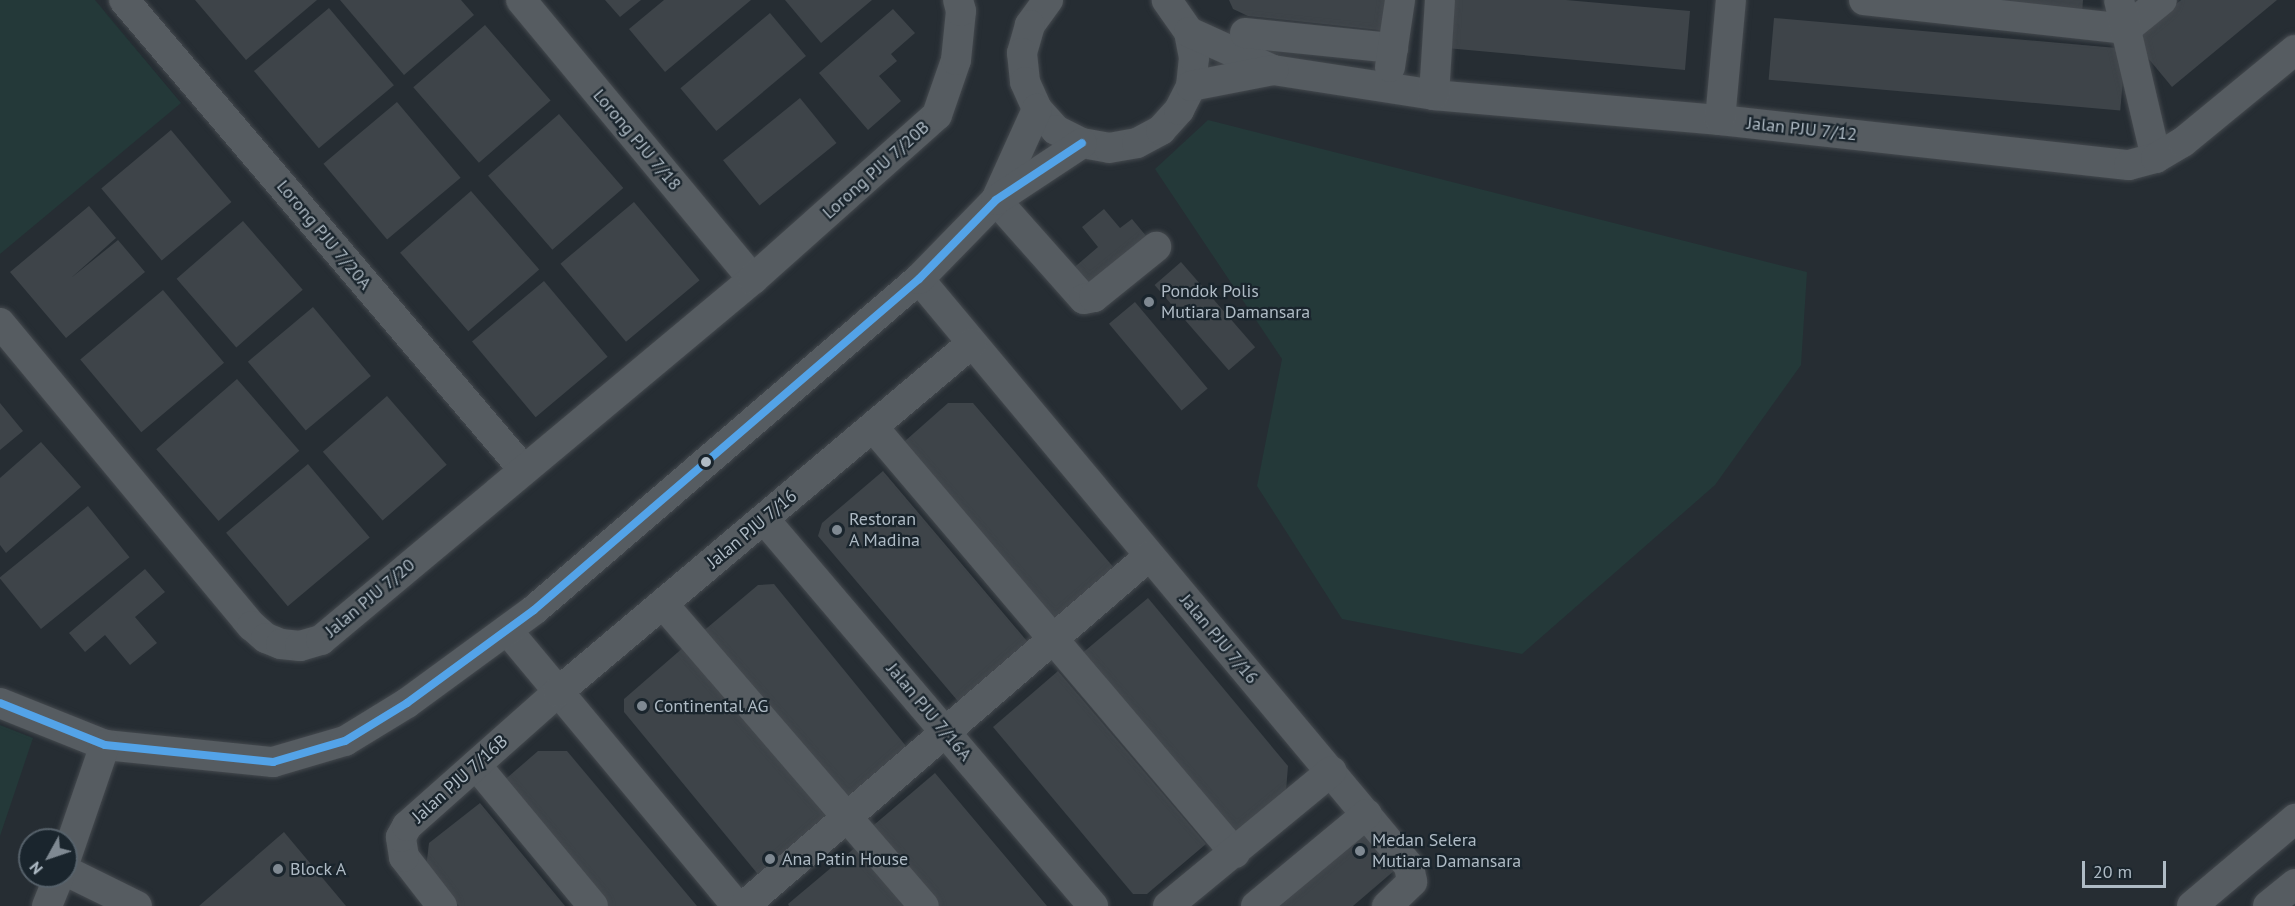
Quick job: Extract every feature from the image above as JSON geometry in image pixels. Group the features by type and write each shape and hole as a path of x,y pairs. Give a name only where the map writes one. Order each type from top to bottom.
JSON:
{"street":[{"name":"Lorong PJU 7/20A","path":"124,0 524,470"},
{"name":"Lorong PJU 7/18","path":"521,0 753,279"},
{"name":"Lorong PJU 7/20B","path":"753,279 937,115 956,60 961,11 958,0"},
{"path":"1046,0 1030,25 1022,53 1025,82 1037,110 1056,130 1082,143 1109,148 1137,143 1161,130 1179,110 1191,86 1194,58 1189,32 1167,0"},
{"path":"1386,88 1400,0"},
{"path":"1434,95 1440,0"},
{"path":"1720,120 1731,0"},
{"path":"1864,0 2127,29 2162,0"},
{"path":"2119,0 2157,158"},
{"name":"Jalan PJU 7/12","path":"1189,32 1273,70 1434,95 1720,120 2129,165 2157,158 2183,142 2295,50"},
{"path":"1245,33 1393,48"},
{"name":"Jalan PJU 7/12","path":"1191,86 1273,70"},
{"path":"996,200 1037,110"},
{"path":"0,703 105,745 273,762 345,741 407,703 507,630 919,279 996,200 1082,143"},
{"path":"996,200 1084,299 1094,297 1156,247"},
{"name":"Jalan PJU 7/20","path":"0,323 252,626 266,639 281,644 300,646 321,639 753,279"},
{"name":"Jalan PJU 7/16","path":"919,279 1149,556 1332,771 1413,874 1407,889 1387,906"},
{"name":"Jalan PJU 7/16","path":"558,692 972,343"},
{"path":"873,427 1235,853"},
{"name":"Jalan PJU 7/16A","path":"764,519 1093,906"},
{"path":"744,906 1149,556"},
{"path":"663,604 924,906"},
{"path":"507,630 737,906"},
{"name":"Jalan PJU 7/16B","path":"442,906 404,857 401,837 407,826 558,692"},
{"path":"76,828 105,745"},
{"path":"476,765 593,906"},
{"path":"1168,906 1332,771"},
{"path":"1256,906 1366,814"},
{"path":"2192,906 2295,819"},
{"path":"78,877 137,906"},
{"path":"2268,906 2295,884"},
{"path":"47,906 54,888"}],"green space":[{"path":"0,0 95,0 181,103 0,254"},
{"path":"1208,120 1807,272 1801,365 1715,485 1522,654 1342,619 1257,486 1282,359 1155,169"},
{"path":"0,725 33,738 0,836"}],"building":[{"path":"195,0 317,0 246,60"},
{"path":"340,0 461,0 474,15 404,75"},
{"path":"605,0 641,0 620,17"},
{"path":"664,0 751,0 665,72 629,29"},
{"path":"785,0 872,0 821,43"},
{"path":"1229,0 1391,0 1388,31 1248,16 1233,9"},
{"path":"1450,0 1566,0 1690,11 1685,70 1446,48"},
{"path":"1955,0 2083,0 2082,13"},
{"path":"2181,0 2277,0 2172,87 2133,40"},
{"path":"329,8 394,85 319,148 254,71"},
{"path":"893,9 915,33 891,54 897,61 879,76 901,101 868,130 819,73"},
{"path":"770,13 806,56 716,131 680,88"},
{"path":"1774,18 2126,49 2120,111 1769,80"},
{"path":"485,25 551,100 479,163 413,87"},
{"path":"800,98 837,143 760,205 723,160"},
{"path":"397,102 461,178 387,240 323,164"},
{"path":"559,114 623,188 552,250 488,176"},
{"path":"171,130 231,202 162,261 101,188"},
{"path":"471,191 539,269 468,331 400,253"},
{"path":"634,202 700,280 626,342 560,264"},
{"path":"89,206 116,238 71,278 118,240 145,272 66,338 10,272"},
{"path":"1104,209 1120,228 1132,219 1152,243 1090,295 1070,271 1098,247 1082,227"},
{"path":"243,221 303,290 236,347 177,279"},
{"path":"1181,262 1255,347 1229,370 1155,285"},
{"path":"544,281 608,357 536,417 472,341"},
{"path":"163,290 224,363 141,432 80,359"},
{"path":"1135,302 1208,389 1182,410 1109,324"},
{"path":"313,307 371,376 306,431 248,362"},
{"path":"237,379 299,451 219,521 156,449"},
{"path":"387,396 447,465 383,520 323,452"},
{"path":"0,403 23,431 0,450"},
{"path":"948,403 973,403 1121,576 1053,633 896,449"},
{"path":"41,442 81,487 6,553 0,545 0,478"},
{"path":"308,464 370,538 288,606 226,533"},
{"path":"883,471 1032,647 962,706 818,536 822,523"},
{"path":"88,506 130,557 41,629 0,577"},
{"path":"145,569 165,592 135,617 157,643 130,665 105,635 85,652 69,633"},
{"path":"774,584 910,751 842,807 701,633 758,585"},
{"path":"1148,598 1288,766 1286,791 1230,836 1080,655"},
{"path":"685,646 830,821 761,878 624,712 624,699"},
{"path":"1058,671 1206,844 1147,894 1133,894 993,727"},
{"path":"538,751 567,751 697,906 600,906 500,784"},
{"path":"935,773 1047,906 932,906 868,830"},
{"path":"480,803 565,906 459,906 426,868 429,843"},
{"name":"Block A","path":"284,832 346,906 199,906"},
{"name":"Medan Selera Mutiara Damansara","path":"1363,832 1395,870 1353,906 1276,906"},
{"path":"857,846 907,906 789,906 788,904"}],"transit line":[{"path":"0,703 105,745 273,762 345,741 407,703 534,610 919,279 996,200 1082,143"}],"place":[{"name":"Pondok Polis Mutiara Damansara","path":"1149,302"},
{"name":"Restoran A Madina","path":"837,530"},
{"name":"Continental AG","path":"642,706"},
{"name":"Medan Selera Mutiara Damansara","path":"1360,851"},
{"name":"Ana Patin House","path":"770,859"},
{"name":"Block A","path":"278,869"}]}
